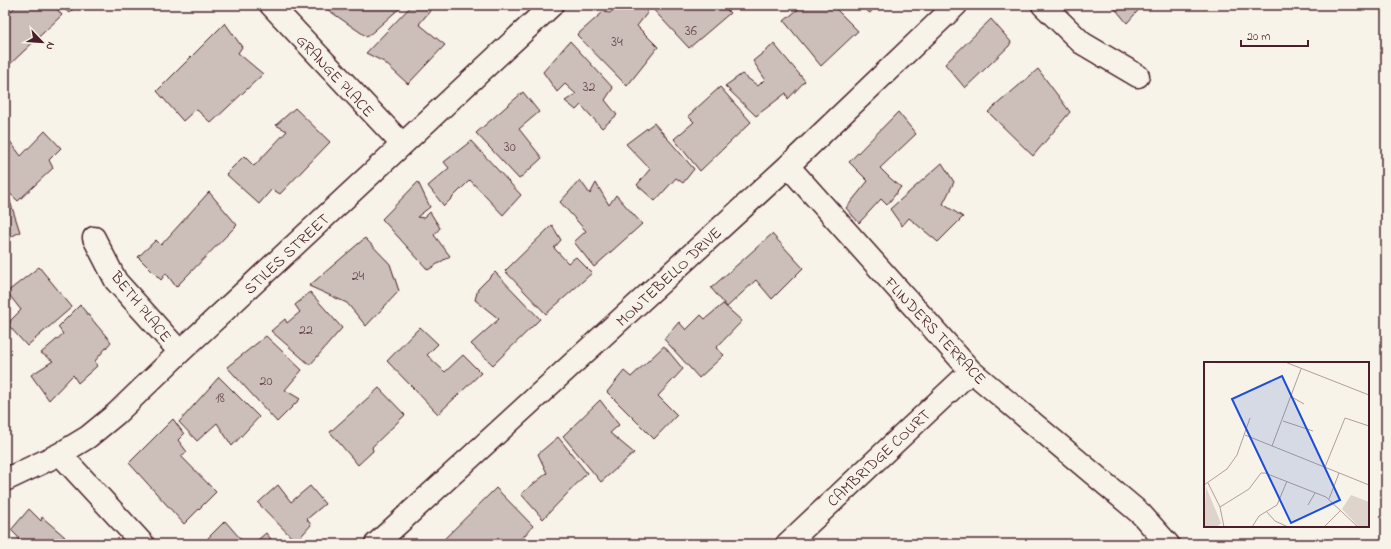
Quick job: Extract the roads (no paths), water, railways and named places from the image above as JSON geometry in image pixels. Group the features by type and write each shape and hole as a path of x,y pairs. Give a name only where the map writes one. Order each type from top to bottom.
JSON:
{"street":[{"name":"GRANGE PLACE","path":"271,5 402,144"},
{"name":"STILES STREET","path":"5,480 60,454 88,437 116,414 180,352 552,5"},
{"name":"MONTEBELLO DRIVE","path":"376,544 788,166 956,5"},
{"path":"1043,5 1082,43 1138,76"},
{"name":"FLINDERS TERRACE","path":"788,166 970,371 1126,500 1141,514 1166,543"},
{"name":"BETH PLACE","path":"94,238 116,281 180,352"},
{"name":"CAMBRIDGE COURT","path":"787,544 970,371"},
{"path":"60,454 143,544"}]}
